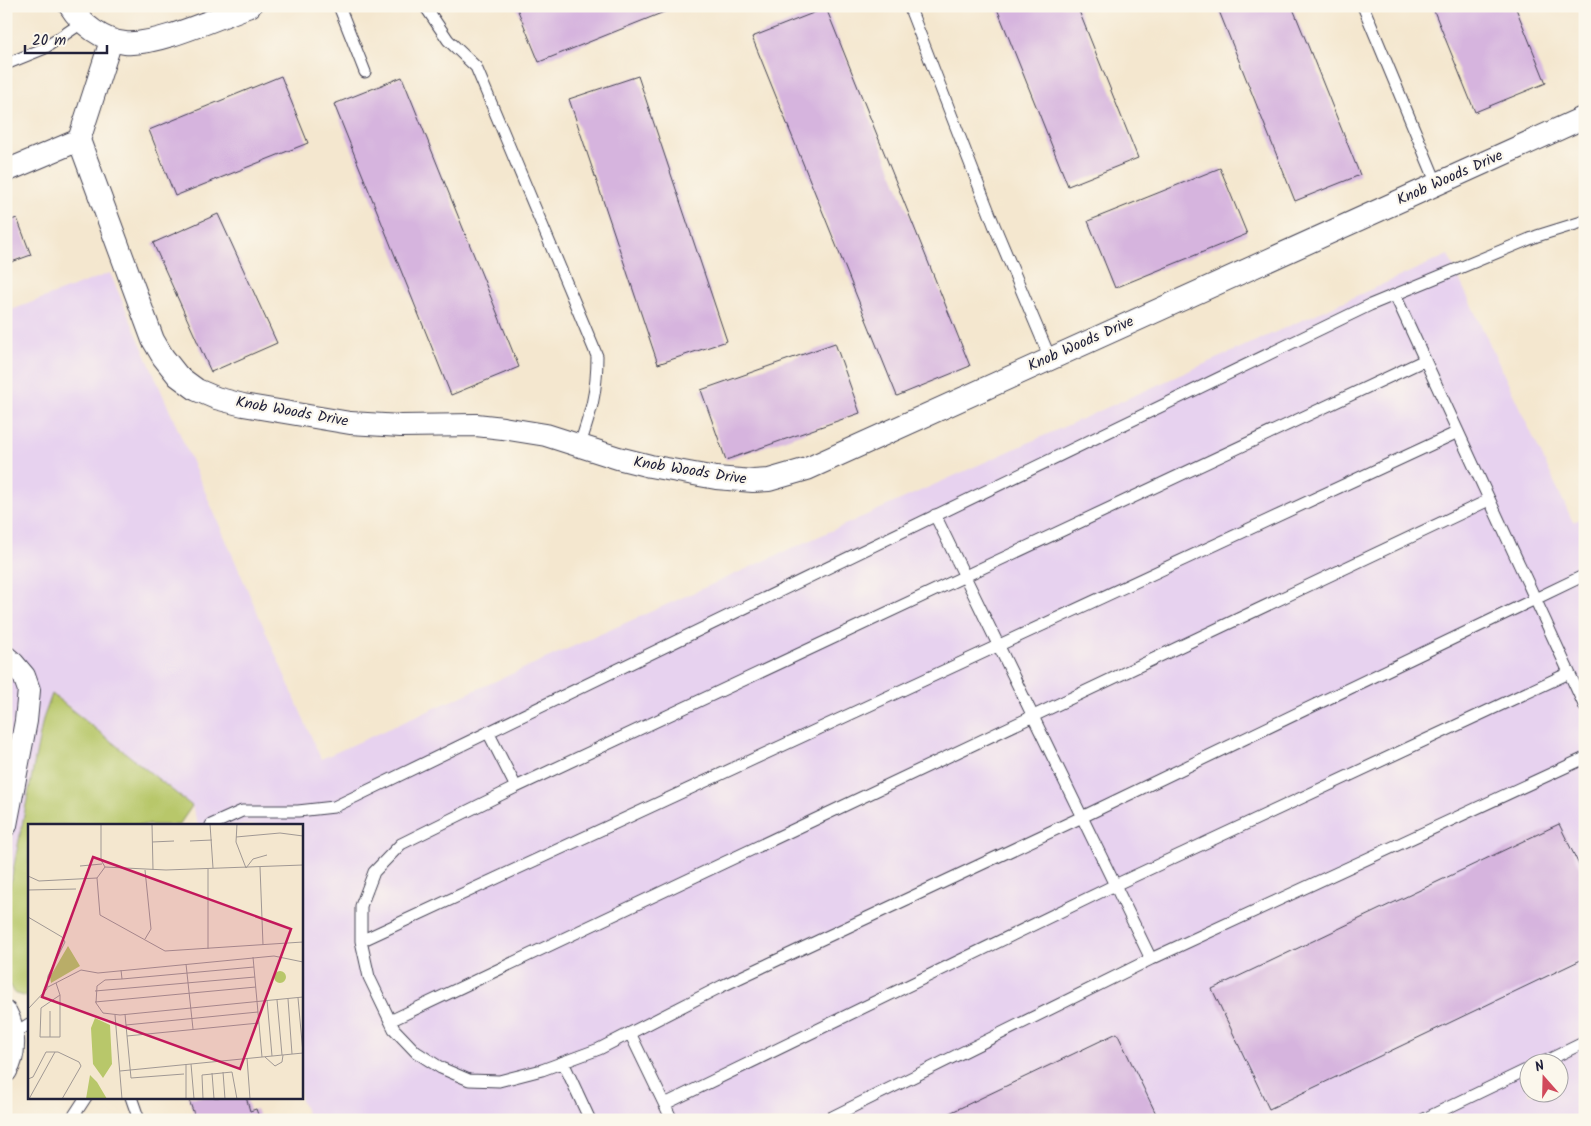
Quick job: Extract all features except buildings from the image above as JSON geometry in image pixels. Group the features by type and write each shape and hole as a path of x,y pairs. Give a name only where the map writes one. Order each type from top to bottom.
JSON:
{"street":[{"path":"76,14 111,41 126,44 164,37 250,6"},
{"path":"6,171 79,140 111,41"},
{"name":"Knob Woods Drive","path":"79,140 153,340 163,358 178,376 197,390 216,398 243,405 350,423 401,426 476,425 546,435 579,447 650,466 716,478 753,481 769,480 806,469 1585,117"},
{"path":"6,657 14,663 24,676 29,690 26,721 6,824"},
{"path":"6,1013 21,1029 6,1071"}],"lane":[{"path":"339,6 364,72"},
{"path":"425,6 448,40 476,67 597,356 597,383 592,410 579,447"},
{"path":"909,6 994,225 1050,358"},
{"path":"1363,6 1437,184"},
{"path":"6,64 43,48 76,14"},
{"path":"213,824 242,811 334,807 1352,314 1537,236 1585,221"},
{"path":"1395,295 1585,707"},
{"path":"1424,360 516,787 401,844 374,872 361,906 361,941 369,977 394,1029 416,1052 441,1068 469,1080 499,1081 542,1070 599,1049 722,986 1082,817 1585,575"},
{"path":"361,941 688,792 998,645 1458,432"},
{"path":"390,1021 1034,718 1490,500"},
{"path":"935,515 1151,959"},
{"path":"664,1104 1115,885 1569,673"},
{"path":"488,732 516,787"},
{"path":"826,1120 1151,959 1585,758"},
{"path":"630,1033 672,1120"},
{"path":"1560,1054 1585,1042"},
{"path":"563,1062 590,1120"},
{"path":"1422,1120 1518,1074"},
{"path":"71,1120 85,1098"},
{"path":"131,1098 139,1120"}],"shaded area":[{"path":"1448,255 1573,522 1585,517 1585,1120 309,1120 300,1098 302,1098 302,824 198,824 192,806 53,694 43,719 6,906 6,312 110,273 321,759"}],"green space":[{"path":"52,694 192,806 180,824 28,824 27,997 14,993 6,980 6,906 43,719"}]}
